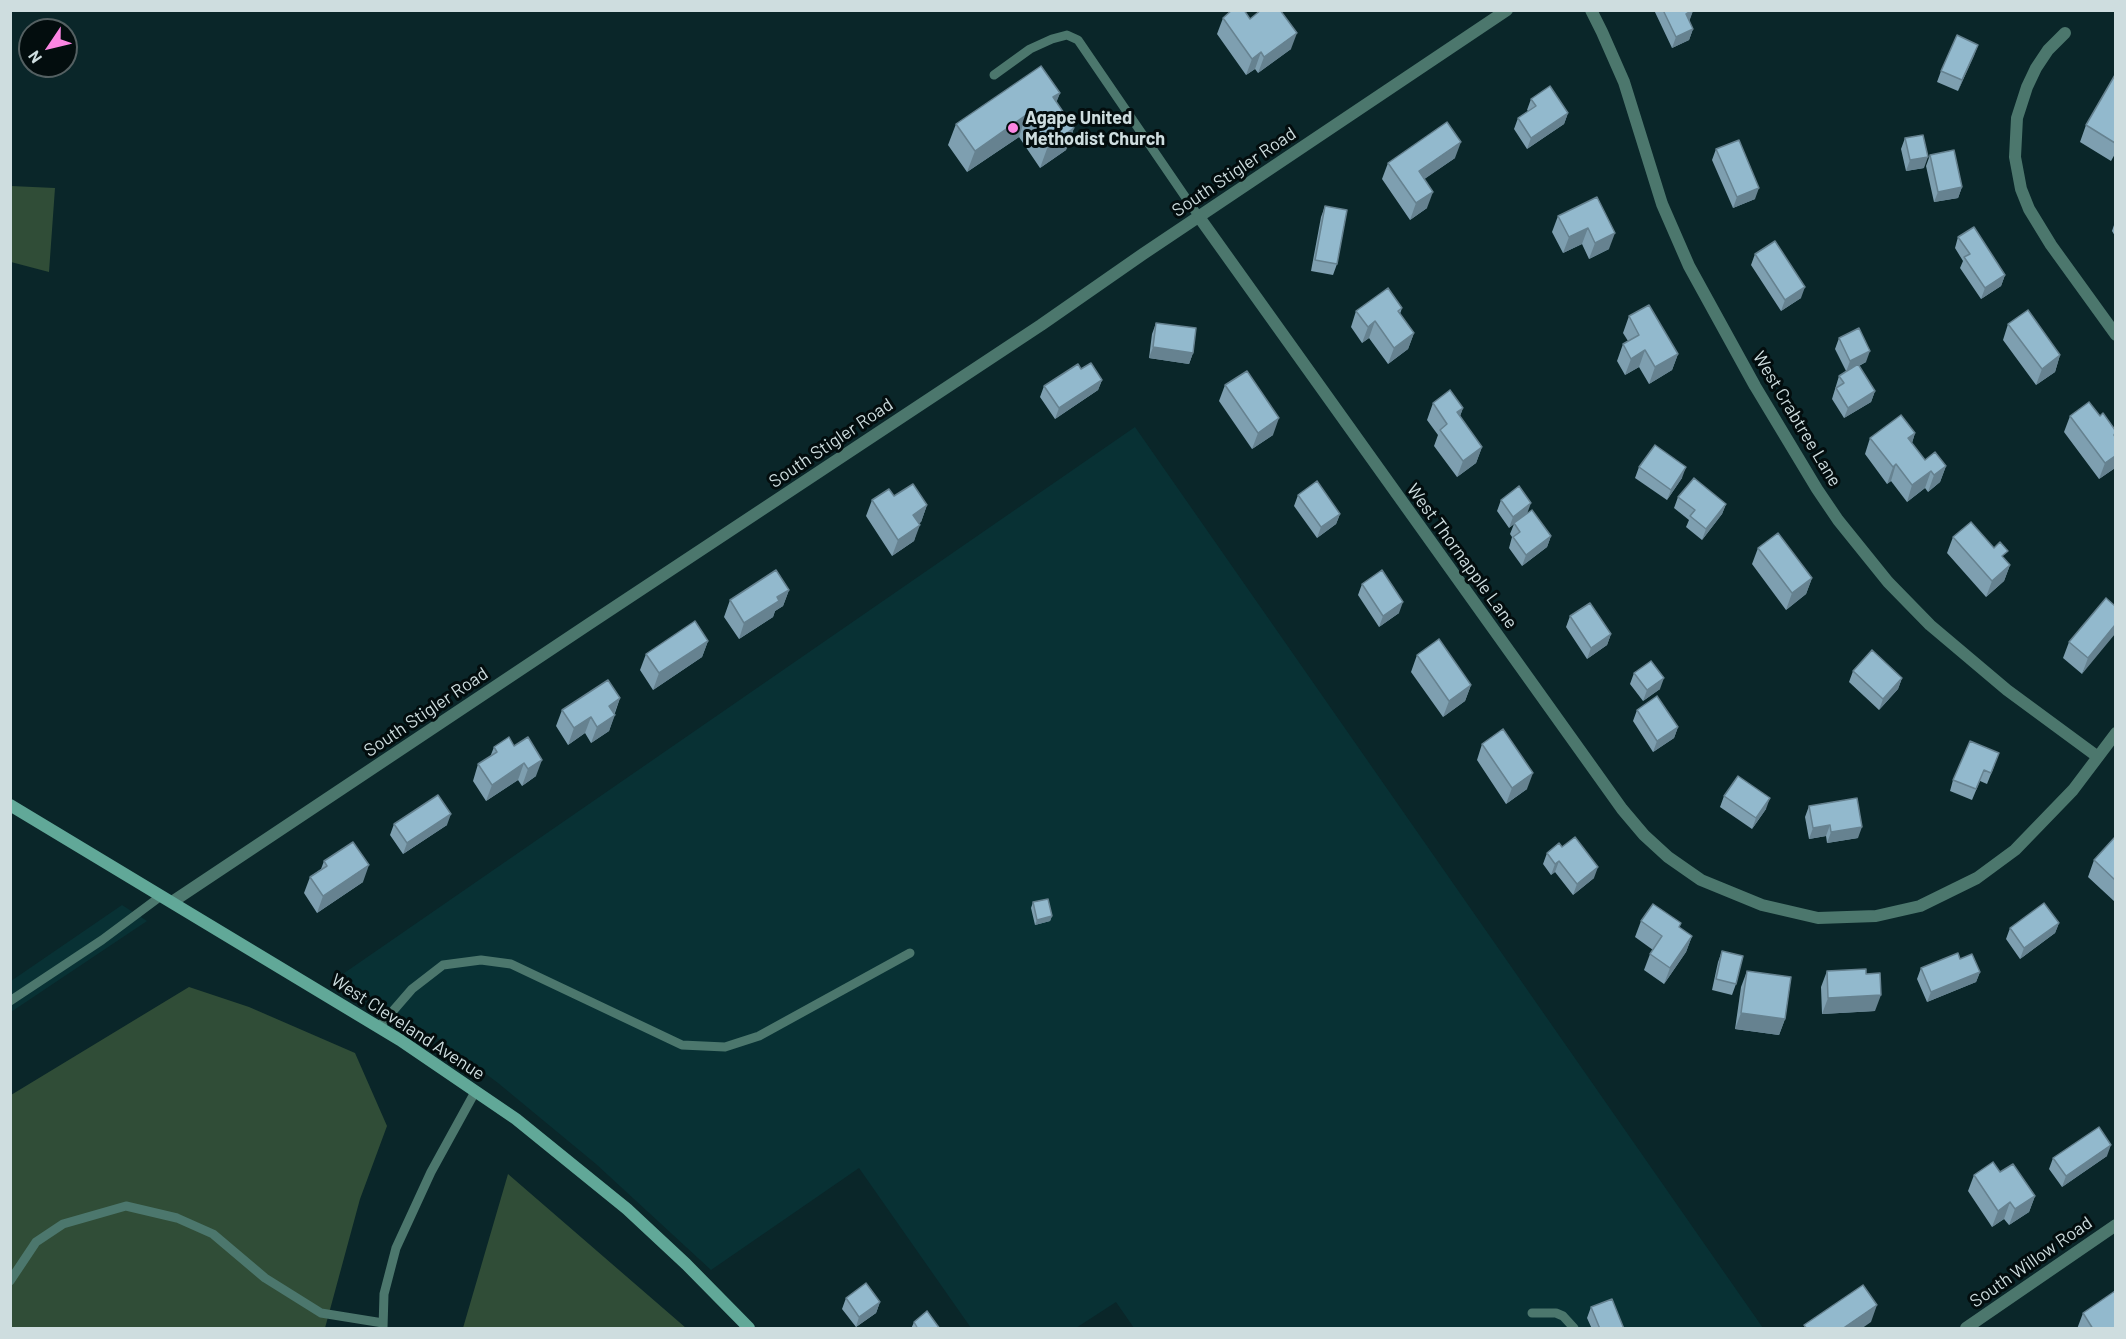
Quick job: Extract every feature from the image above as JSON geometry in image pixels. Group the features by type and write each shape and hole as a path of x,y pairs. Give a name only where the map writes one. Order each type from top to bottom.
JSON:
{"main road":[{"name":"West Cleveland Avenue","path":"10,805 379,1027 516,1119 598,1184 686,1264 749,1329"}],"street":[{"name":"South Stigler Road","path":"167,899 1041,326 1508,10"},
{"name":"West Crabtree Lane","path":"1591,10 1624,82 1662,204 1689,266 1755,386 1822,497 1888,582 1930,625 2007,690 2098,757"},
{"path":"2065,33 2048,50 2027,87 2017,118 2015,157 2021,189 2029,209 2050,245 2115,335"},
{"name":"West Thornapple Lane","path":"1199,217 1622,809 1644,835 1668,857 1701,880 1762,905 1818,918 1876,916 1920,906 1977,878 2015,850 2073,790 2115,734"},
{"name":"South Willow Road","path":"1966,1329 2115,1225"}],"lane":[{"path":"994,75 1030,49 1052,39 1066,35 1078,40 1199,217"},
{"path":"10,1001 167,899"},
{"path":"379,1027 412,989 443,965 481,960 512,964 682,1045 725,1047 759,1036 910,953"},
{"path":"10,1281 36,1242 63,1224 126,1206 177,1218 213,1234 265,1278 321,1313 383,1326 384,1294 396,1248 431,1172 475,1092"},
{"path":"1532,1313 1556,1313 1563,1316 1574,1329"}],"shaded area":[{"path":"1135,427 1763,1328 1134,1328 1116,1302 1076,1328 971,1328 859,1168 711,1270 596,1164 498,1083 442,1041 337,978"},
{"path":"122,905 147,921 11,1012 11,981"}],"green space":[{"path":"11,186 55,188 49,272 11,262"},
{"path":"189,987 249,1007 355,1053 387,1126 360,1199 325,1328 11,1328 11,1095"},
{"path":"508,1174 686,1328 463,1328"}],"building":[{"path":"1232,10 1244,10 1250,19 1261,10 1280,10 1297,33 1264,57 1261,52 1252,59 1223,18"},
{"path":"1663,10 1693,10 1686,14 1693,29 1676,37"},
{"path":"1957,35 1978,45 1962,80 1941,71"},
{"path":"1041,66 1060,93 1053,97 1074,128 1048,146 1026,115 975,151 956,124"},
{"path":"2115,75 2115,143 2086,125"},
{"path":"1550,86 1568,113 1531,138 1518,118 1536,106 1531,99"},
{"path":"1447,122 1461,142 1419,171 1433,192 1416,203 1388,163"},
{"path":"1923,135 1928,157 1910,160 1905,138"},
{"path":"1739,140 1759,188 1737,197 1716,149"},
{"path":"1954,150 1962,187 1938,192 1930,155"},
{"path":"1597,197 1615,233 1595,243 1588,228 1569,237 1558,216"},
{"path":"1325,206 1347,210 1337,264 1315,260"},
{"path":"1974,227 2005,275 1985,288 1964,257 1970,254 1958,237"},
{"path":"1775,241 1805,287 1785,300 1755,254"},
{"path":"1388,288 1402,308 1398,311 1414,333 1394,348 1375,321 1368,327 1356,311"},
{"path":"1649,305 1678,354 1655,367 1645,350 1631,359 1623,344 1639,335 1629,316"},
{"path":"2028,310 2060,355 2042,369 2008,324"},
{"path":"1156,323 1196,328 1193,353 1153,347"},
{"path":"1859,328 1870,351 1850,361 1839,338"},
{"path":"1091,363 1102,380 1059,408 1044,386 1078,364 1081,369"},
{"path":"1858,364 1875,391 1848,408 1836,388 1844,383 1839,376"},
{"path":"1247,371 1279,418 1258,433 1225,385"},
{"path":"1450,390 1463,408 1457,412 1482,447 1463,461 1440,430 1447,424 1433,403"},
{"path":"2089,402 2100,416 2103,413 2115,430 2115,456 2105,463 2070,416"},
{"path":"1901,415 1915,433 1908,438 1925,460 1935,452 1946,466 1934,475 1931,471 1912,485 1896,464 1893,467 1870,438"},
{"path":"1655,445 1686,467 1671,490 1639,467"},
{"path":"1694,478 1726,504 1706,529 1690,516 1695,510 1678,497"},
{"path":"1317,481 1340,514 1321,527 1298,495"},
{"path":"913,484 927,505 913,515 920,525 898,540 872,500 889,489 894,496"},
{"path":"1519,486 1531,503 1513,517 1501,500"},
{"path":"1532,510 1551,536 1526,555 1513,537 1520,532 1514,523"},
{"path":"1971,522 1994,548 2000,542 2008,551 2002,556 2010,565 1992,581 1953,537"},
{"path":"1778,533 1812,578 1792,593 1758,548"},
{"path":"776,570 789,590 777,597 779,601 744,623 730,600"},
{"path":"1382,570 1403,602 1383,616 1362,584"},
{"path":"2106,598 2115,606 2115,625 2088,658 2069,642"},
{"path":"1590,603 1611,634 1591,648 1570,616"},
{"path":"695,621 708,641 659,673 646,654"},
{"path":"1439,639 1471,685 1449,701 1417,655"},
{"path":"1872,650 1902,678 1883,699 1853,671"},
{"path":"1651,661 1664,678 1647,690 1634,673"},
{"path":"608,680 620,698 609,706 615,715 597,727 591,717 574,728 562,710"},
{"path":"1657,696 1678,727 1657,741 1637,710"},
{"path":"1503,729 1533,773 1512,788 1482,744"},
{"path":"509,737 514,746 528,737 542,760 528,769 524,763 492,785 478,764 497,752 494,747"},
{"path":"1970,741 1999,753 1991,773 1984,770 1976,789 1953,780"},
{"path":"1738,776 1770,798 1756,818 1724,796"},
{"path":"438,795 451,814 407,843 394,824"},
{"path":"1857,798 1862,827 1831,832 1830,825 1813,828 1809,806"},
{"path":"1575,837 1598,867 1577,884 1559,861 1555,864 1547,853 1559,843 1562,847"},
{"path":"2115,837 2115,880 2094,860"},
{"path":"353,842 369,865 323,896 310,877 327,866 324,861"},
{"path":"1048,899 1052,916 1037,920 1033,902"},
{"path":"2044,903 2059,923 2024,948 2010,928"},
{"path":"1653,904 1681,923 1679,927 1692,936 1670,968 1650,954 1662,936 1641,921"},
{"path":"1722,951 1743,956 1736,984 1716,979"},
{"path":"1958,953 1960,959 1972,954 1980,972 1931,992 1921,968"},
{"path":"1866,969 1866,974 1880,973 1881,995 1828,998 1827,971"},
{"path":"1747,971 1791,977 1785,1019 1741,1013"},
{"path":"2099,1127 2111,1145 2066,1176 2053,1158"},
{"path":"1993,1162 2000,1172 2013,1164 2035,1196 2015,1209 2010,1202 1998,1211 1974,1175"},
{"path":"866,1283 880,1302 859,1317 846,1298"},
{"path":"1863,1285 1877,1305 1842,1329 1807,1329 1804,1325"},
{"path":"2115,1291 2115,1329 2093,1329 2083,1313"},
{"path":"1612,1299 1624,1329 1600,1329 1591,1307"},
{"path":"927,1311 940,1329 918,1329 914,1322"}],"place":[{"name":"Agape United Methodist Church","path":"1013,128"}]}
